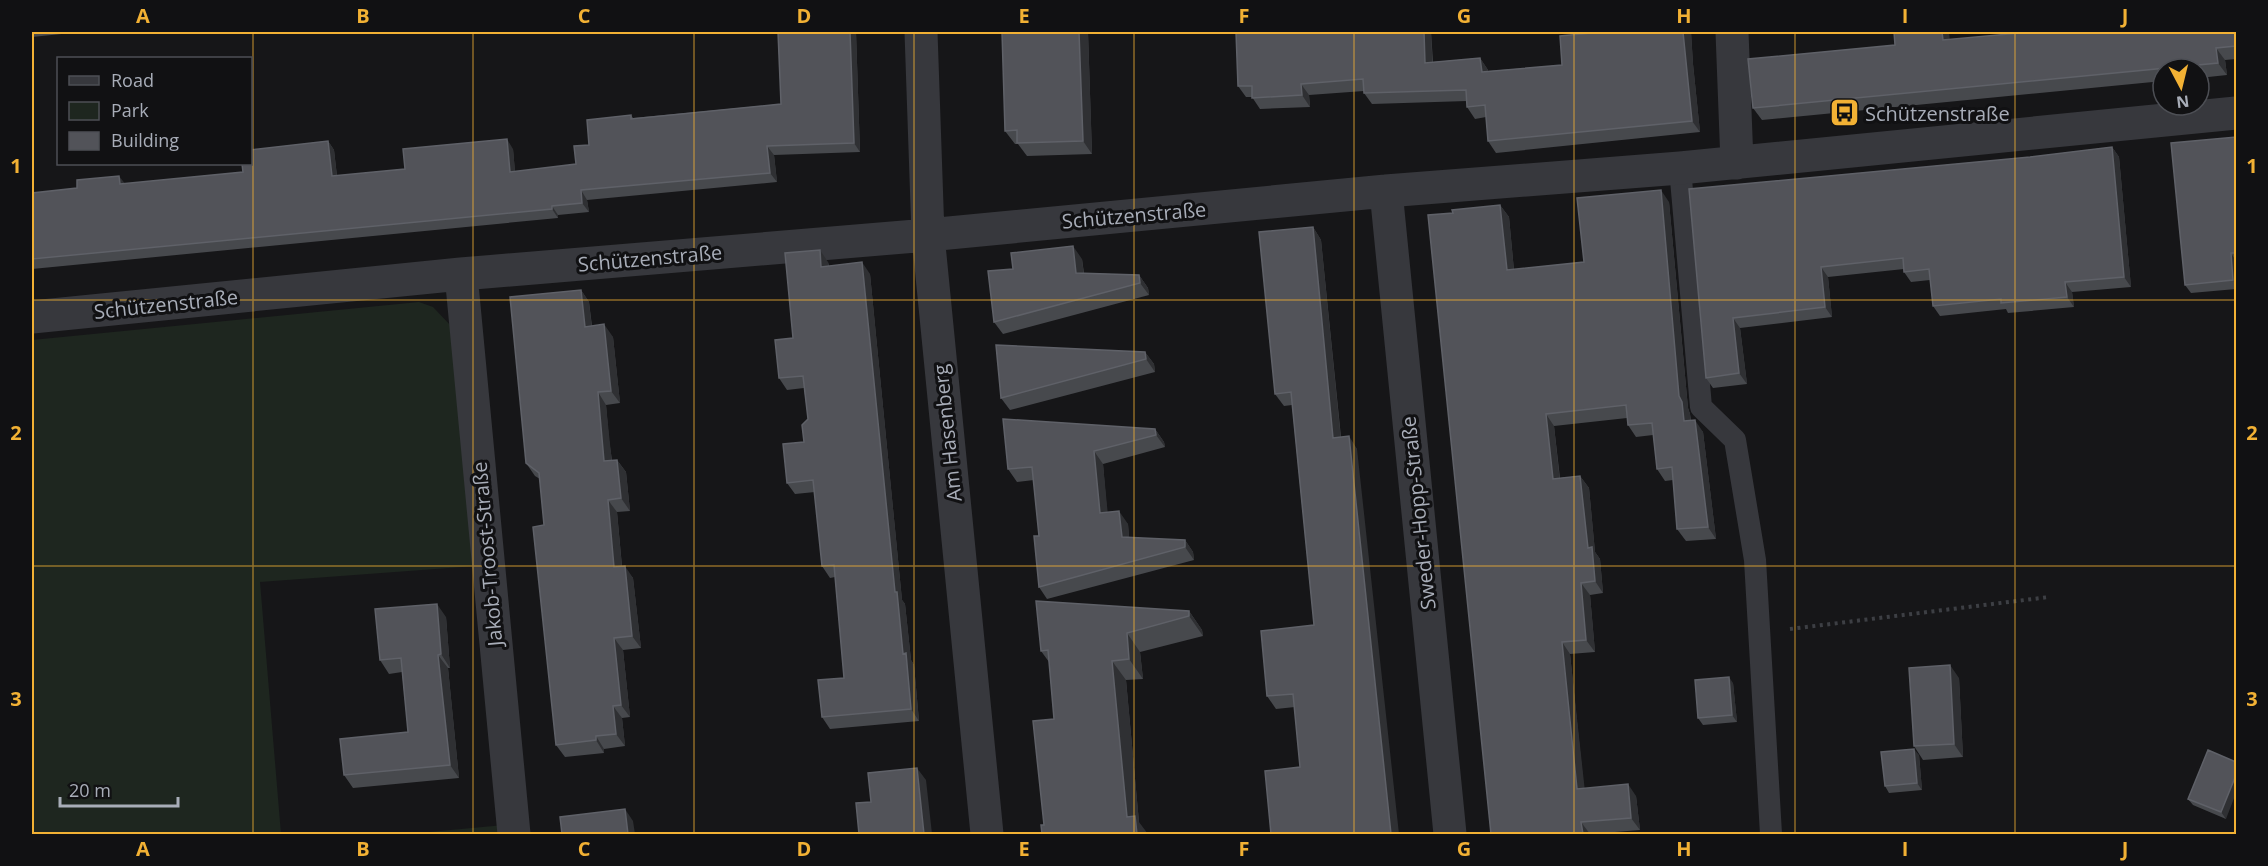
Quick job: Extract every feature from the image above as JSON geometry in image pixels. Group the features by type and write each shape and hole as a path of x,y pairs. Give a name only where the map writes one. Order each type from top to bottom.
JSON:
{"street":[{"name":"Am Hasenberg","path":"921,32 928,234 987,834"},
{"path":"1732,32 1737,162"},
{"name":"Schützenstraße","path":"32,317 461,274 928,234 1386,191 1680,168 2236,113"},
{"name":"Sweder-Hopp-Straße","path":"1386,191 1450,834"},
{"name":"Jakob-Troost-Straße","path":"461,274 514,834"}],"lane":[{"path":"1680,168 1701,407 1735,440 1755,560 1771,834"}],"path":[{"path":"1759,632 2049,597"}],"green space":[{"path":"419,302 433,307 452,327 476,566 260,582 281,834 32,834 32,340"},
{"path":"504,825 505,834 408,834"}],"building":[{"path":"778,32 850,32 854,143 767,146 770,173 581,190 582,203 552,206 552,209 32,259 32,193 77,188 77,180 119,176 120,184 243,172 242,165 252,165 252,150 328,141 332,176 405,169 403,149 507,139 510,172 576,164 574,146 589,145 587,120 631,115 631,119 781,104"},
{"path":"1002,32 1079,32 1083,141 1017,143 1017,130 1005,131"},
{"path":"1236,32 1424,32 1425,63 1480,58 1482,72 1562,65 1560,36 1602,32 1683,32 1692,121 1488,141 1485,105 1467,107 1466,90 1364,93 1363,79 1301,84 1302,95 1252,98 1252,86 1238,86"},
{"path":"1894,32 1942,32 1943,40 2031,32 2236,32 2236,46 2216,48 2218,63 2211,64 2211,57 2151,57 2151,69 1753,108 1748,59 1895,45"},
{"path":"2236,137 2236,253 2231,253 2233,280 2185,285 2171,143"},
{"path":"2112,147 2124,277 2065,282 2067,297 2001,303 2001,299 1933,306 1929,269 1904,272 1903,258 1821,267 1825,307 1733,318 1739,373 1706,378 1689,189 2030,157"},
{"path":"1661,190 1679,396 1684,421 1695,420 1708,527 1677,529 1672,467 1657,469 1652,423 1628,425 1626,405 1546,414 1553,479 1580,476 1588,548 1592,547 1595,581 1581,583 1586,640 1562,642 1577,789 1628,784 1631,818 1581,822 1583,834 1491,834 1428,215 1500,205 1507,270 1584,262 1577,198"},
{"path":"1313,227 1333,438 1349,436 1391,834 1271,834 1265,771 1300,767 1293,694 1267,696 1261,631 1314,625 1291,392 1275,394 1259,232"},
{"path":"1073,246 1076,273 1139,275 1140,283 994,322 988,271 1013,269 1011,253"},
{"path":"820,250 821,267 862,262 895,592 897,592 903,654 906,653 911,709 822,717 818,680 844,678 834,565 822,566 813,480 787,483 783,444 804,442 802,425 808,419 803,376 779,378 775,340 793,338 785,253"},
{"path":"581,290 585,327 604,324 611,391 598,392 604,461 617,460 621,498 608,500 614,567 625,566 632,636 614,638 621,705 613,706 616,734 596,736 596,740 556,745 533,527 544,525 539,473 526,463 510,297"},
{"path":"996,345 1145,352 1146,359 1001,398"},
{"path":"1003,419 1155,429 1156,435 1094,451 1100,513 1119,511 1122,537 1185,540 1185,547 1039,587 1034,536 1039,536 1032,467 1008,469"},
{"path":"1036,601 1189,611 1189,616 1127,633 1129,659 1112,661 1127,817 1135,816 1137,834 1042,834 1041,825 1044,825 1033,721 1054,719 1048,650 1041,651"},
{"path":"437,604 441,654 438,655 450,765 344,775 340,739 408,732 401,658 380,660 375,609"},
{"path":"1950,665 1954,744 1914,746 1909,668"},
{"path":"1729,677 1732,715 1698,718 1695,680"},
{"path":"1914,749 1917,783 1885,786 1881,752"},
{"path":"2208,750 2236,762 2236,775 2221,812 2188,799"},
{"path":"917,768 924,834 859,834 856,803 871,802 868,773"},
{"path":"625,809 628,834 562,834 560,817"}],"place":[{"name":"Schützenstraße","path":"1844,113"}]}
